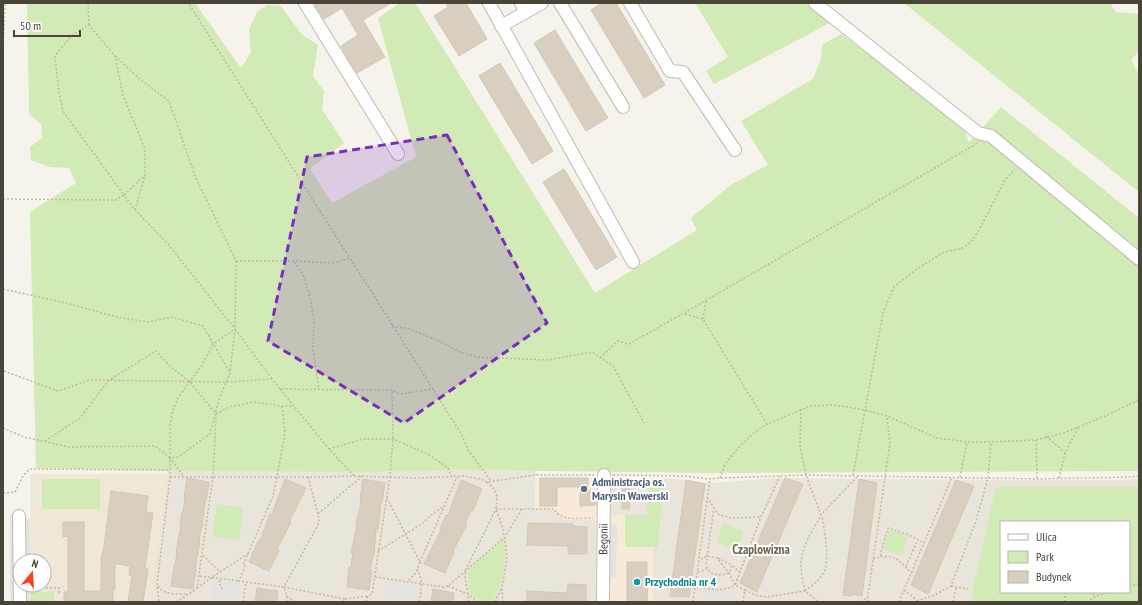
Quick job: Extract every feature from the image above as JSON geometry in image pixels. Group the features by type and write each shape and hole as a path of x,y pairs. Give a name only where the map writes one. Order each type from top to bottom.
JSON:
{"street":[{"path":"305,3 398,154"},
{"path":"489,3 633,262"},
{"path":"501,26 523,7 542,3"},
{"path":"560,3 623,107"},
{"path":"630,3 670,71 683,72 735,150"},
{"path":"815,3 978,133 991,136 1139,260"},
{"name":"Begonii","path":"603,602 604,475"},
{"path":"19,516 20,602"}],"path":[{"path":"3,50 5,3"},
{"path":"88,3 89,25 115,56 141,80 169,102 195,176 236,261 234,330 230,372 219,399 210,434 178,457 170,458"},
{"path":"188,3 392,326 434,389 462,435 468,450 491,482"},
{"path":"89,25 71,36 55,56 59,93 63,110 135,210 168,244 280,390 329,449 354,476"},
{"path":"115,56 123,95 146,149 145,175 135,210"},
{"path":"600,358 618,341 629,344 991,136"},
{"path":"854,475 883,313 894,287 917,269 944,252 963,248 971,242 979,230 1005,180 1022,161"},
{"path":"3,199 116,200 124,196 145,175"},
{"path":"236,261 333,263 350,258"},
{"path":"294,261 303,274 310,297 314,320 313,351 319,390"},
{"path":"3,289 66,303 117,317 148,322 172,317 204,326 230,372"},
{"path":"706,300 703,319 767,424"},
{"path":"684,313 703,319"},
{"path":"392,326 410,329 439,341 460,352 477,357 548,360 592,352 613,366 644,423"},
{"path":"159,602 157,584 170,477 170,425 173,410 178,398 202,365 213,344 234,330"},
{"path":"45,442 80,418 109,380 156,351 172,368 190,382 216,414 213,477 197,588"},
{"path":"4,371 58,391 91,380 226,382 272,379"},
{"path":"280,390 392,390 399,394 434,389"},
{"path":"366,602 368,596 372,594 390,476 393,439 392,390"},
{"path":"720,478 725,464 738,448 755,432 767,424 810,406 834,405 865,410 887,416 937,438 967,442 991,442 1036,440 1046,436 1064,433 1139,400"},
{"path":"216,414 229,407 253,402 293,406"},
{"path":"239,581 245,566 243,565 273,496 285,433 282,406"},
{"path":"717,558 729,573 735,585 755,595 767,597 805,591 822,575 825,570 826,554 822,515 806,475 800,447 801,409"},
{"path":"867,602 890,444 887,416"},
{"path":"1059,478 1065,453 1079,426"},
{"path":"3,428 24,437 69,448 155,446 170,458 184,477"},
{"path":"1046,436 1065,453"},
{"path":"329,449 363,439 393,439 428,454 448,468 452,477"},
{"path":"1036,440 1037,479"},
{"path":"960,477 967,442"},
{"path":"913,602 919,602 951,586 976,521 988,478 991,442"},
{"path":"3,493 15,492 23,476 29,469 170,470"},
{"path":"170,477 470,476 491,482 535,475 684,476 710,479 806,475 1037,479 1129,478 1139,476"},
{"path":"819,602 805,591 801,573 802,556 809,536 822,515 859,475"},
{"path":"288,602 284,586 320,520 308,476"},
{"path":"318,514 362,476"},
{"path":"696,587 718,590 731,588 735,585 739,572 780,476"},
{"path":"407,582 413,577 417,569 457,477"},
{"path":"899,602 952,477"},
{"path":"693,602 710,479"},
{"path":"469,602 466,572 467,567 496,509 497,497 495,490 487,482"},
{"path":"707,497 718,514 731,518 762,517"},
{"path":"386,498 420,562"},
{"path":"378,550 422,524 431,515 445,506"},
{"path":"714,507 707,556 707,568 713,574 720,576 729,573"},
{"path":"496,509 554,509 556,513 564,518 596,519"},
{"path":"495,602 502,587 508,559 505,537 496,509"},
{"path":"374,577 443,587 448,586 505,537 522,509"},
{"path":"881,556 888,528 909,535 924,543"},
{"path":"906,566 918,539"},
{"path":"176,602 249,553"},
{"path":"202,554 220,572"},
{"path":"700,559 707,556 717,558 732,565 739,572"},
{"path":"873,559 881,556 893,556 911,572"},
{"path":"729,573 732,565"},
{"path":"698,572 707,568"},
{"path":"417,569 422,579 419,602"},
{"path":"199,576 284,586 345,599 368,596"},
{"path":"220,579 222,589"},
{"path":"243,602 246,582"},
{"path":"157,584 161,590 171,594 189,594"},
{"path":"448,586 468,594 478,602"},
{"path":"951,586 968,589"},
{"path":"502,587 503,602"},
{"path":"953,602 956,587"},
{"path":"52,588 60,588 60,593"},
{"path":"743,602 745,590"},
{"path":"904,590 919,602"},
{"path":"1090,593 1096,596"},
{"path":"1087,602 1096,596 1107,593"},
{"path":"286,595 296,602"},
{"path":"860,602 868,598"}],"highlighted area":[{"path":"447,135 547,323 404,423 268,341 307,157"}],"shaded area":[{"path":"465,470 536,471 535,510 553,510 565,520 593,519 596,521 596,602 149,602 168,471 369,472"},
{"path":"30,474 168,474 149,602 31,602 31,593 52,593 52,553 31,553"},
{"path":"536,478 598,478 600,505 595,520 564,520 555,514 553,510 535,510"},
{"path":"611,478 648,478 647,515 611,515"},
{"path":"664,478 713,483 775,478 996,480 1139,479 1139,602 653,602 653,547 658,547"},
{"path":"16,514 16,553 12,553 12,593 17,593 17,602 10,602 10,515"},
{"path":"611,515 625,515 625,547 653,547 653,602 609,602"},
{"path":"24,519 30,519 31,553 24,553"},
{"path":"611,524 617,524 616,578 609,577"},
{"path":"214,581 240,583 239,602 211,602"},
{"path":"387,581 418,586 415,602 396,602 385,599"},
{"path":"706,589 734,593 733,602 704,602"},
{"path":"24,593 31,593 31,602 24,602"}],"green space":[{"path":"27,3 195,3 241,68 251,53 249,29 257,12 267,5 281,6 302,35 318,45 313,76 324,91 322,109 344,143 310,169 332,203 416,157 378,18 400,3 415,3 595,293 697,230 691,218 732,184 768,165 741,121 813,79 821,59 822,45 841,34 962,124 969,142 1001,107 1139,218 1139,471 711,473 465,470 369,472 168,471 36,468 30,212 76,183 69,168 50,167 31,160 30,147 42,138 41,124 29,114"},
{"path":"695,3 805,3 830,23 714,84 706,71 728,57"},
{"path":"904,3 1110,3 1116,12 1139,14 1139,51 1131,60 1139,75 1139,192"},
{"path":"648,478 664,478 658,547 625,547 625,515 647,515"},
{"path":"42,479 100,479 100,509 42,509"},
{"path":"996,487 1139,487 1139,602 972,602 973,589"},
{"path":"217,504 243,508 239,540 212,536"},
{"path":"723,523 744,531 737,550 717,543"},
{"path":"889,530 908,536 902,555 883,549"},
{"path":"504,539 505,565 500,586 493,602 480,602 470,594 468,575 469,569"},
{"path":"52,591 54,591 54,602 31,602 31,593 52,593"}],"building":[{"path":"318,3 391,3 363,20 385,57 357,73 341,46 358,35 342,8 324,19 315,5"},
{"path":"446,3 466,3 487,39 459,56 434,16 448,7"},
{"path":"602,3 616,3 665,85 644,98 591,10"},
{"path":"555,30 608,118 586,131 534,43"},
{"path":"500,63 553,151 532,164 479,76"},
{"path":"564,169 617,257 596,270 543,182"},
{"path":"187,478 209,482 193,589 171,586"},
{"path":"540,478 588,478 588,491 596,491 596,505 580,506 580,487 557,487 557,506 540,506"},
{"path":"785,478 803,484 757,592 740,583"},
{"path":"285,479 306,488 289,522 291,522 277,549 279,550 269,571 249,562 258,541 260,541 270,513 272,514"},
{"path":"363,479 385,483 378,529 376,529 374,556 370,570 372,570 369,590 347,587"},
{"path":"859,479 877,483 862,596 851,594 851,596 843,595"},
{"path":"461,480 482,489 473,511 471,510 465,523 467,524 453,551 454,552 445,573 424,564 441,530 440,529 446,515 448,515"},
{"path":"686,480 705,484 689,597 678,597 670,596"},
{"path":"956,480 974,486 928,594 911,585"},
{"path":"622,489 630,489 629,509 622,509 622,499 620,496"},
{"path":"111,491 148,496 146,512 153,513 145,568 148,569 143,602 128,602 132,576 129,575 130,566 115,564 115,589 113,589 113,602 64,602 64,592 68,592 68,536 63,537 63,522 84,522 84,591 101,591 101,562"},
{"path":"528,523 573,524 573,526 587,527 587,554 568,554 568,546 527,545"},
{"name":"Przychodnia nr 4","path":"627,562 647,562 647,602 627,602"},
{"path":"568,584 586,585 586,602 527,602 527,591 567,593"},
{"path":"257,588 278,591 277,602 255,602"},
{"path":"433,589 454,593 453,602 431,602"}],"place":[{"name":"Administracja os. Marysin Wawerski","path":"584,489"},
{"name":"Przychodnia nr 4","path":"637,582"}],"district":[{"name":"Czaplowizna","path":"761,549"}]}
